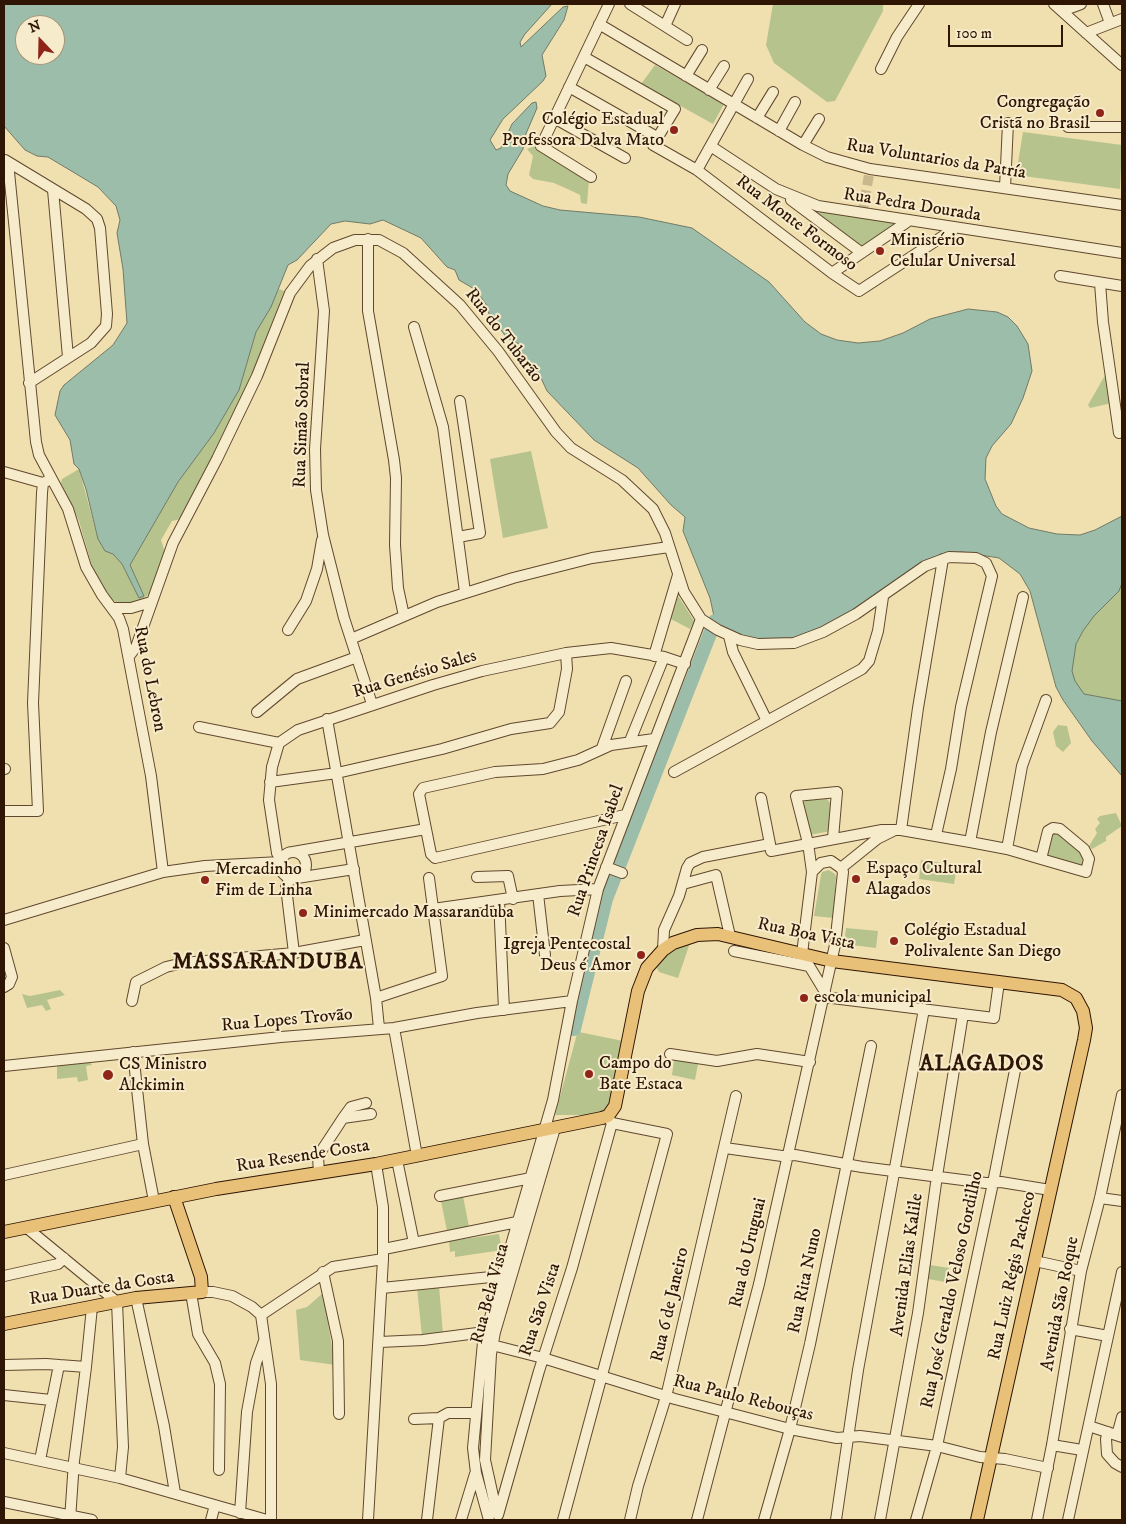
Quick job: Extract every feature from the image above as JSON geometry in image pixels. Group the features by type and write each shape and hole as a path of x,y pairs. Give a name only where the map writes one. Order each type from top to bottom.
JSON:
{"main road":[{"name":"Rua Boa Vista","path":"610,1119 615,1106 642,979 663,950 673,943 708,933 730,936 805,960 832,961 1053,988 1070,994 1083,1011 1086,1028 1084,1040"},
{"name":"Rua Luiz Régis Pacheco","path":"977,1520 1084,1040"},
{"name":"Rua Resende Costa","path":"4,1232 174,1197 376,1164 458,1146 610,1119"},
{"path":"174,1197 201,1277 196,1293"},
{"name":"Rua Duarte da Costa","path":"4,1324 136,1298 196,1293"}],"street":[{"path":"591,178 541,146 609,4"},
{"path":"630,4 687,40"},
{"path":"665,26 675,4"},
{"path":"880,69 901,31 919,4"},
{"path":"1054,4 1122,64"},
{"path":"1062,12 1082,4"},
{"path":"1103,4 1110,24"},
{"path":"1086,33 1122,19"},
{"name":"Rua Voluntarios da Patría","path":"599,24 778,131 833,159 870,168 1122,205"},
{"path":"686,76 702,50"},
{"path":"569,87 657,137 675,109 584,57"},
{"path":"709,90 724,66"},
{"path":"697,170 712,147 711,143 748,79"},
{"path":"757,118 774,92"},
{"path":"778,131 794,102"},
{"path":"554,118 625,158"},
{"path":"803,145 819,119"},
{"path":"1005,188 1008,123"},
{"path":"1068,127 1122,127"},
{"name":"Rua Monte Formoso","path":"657,137 653,145 697,170 832,273 860,290 954,229"},
{"name":"Rua Pedra Dourada","path":"712,147 776,189 818,206 907,222 1122,254"},
{"path":"6,160 92,213 100,228 107,314 106,326 91,343 29,383"},
{"name":"Rua do Lebron","path":"6,160 29,383 38,449 47,481 68,509 86,567 123,629 130,655 156,808 163,872"},
{"path":"776,189 862,253"},
{"path":"52,190 68,357"},
{"path":"832,273 907,222"},
{"path":"130,655 136,648 173,543 217,459 257,376 290,293 304,272 317,259 346,242 368,238 368,311 394,460 396,478 394,545 398,588 404,616"},
{"name":"Rua do Tubarão","path":"368,238 379,240 403,253 460,305 498,351 556,432 571,448 628,485 653,509 669,547 684,592 704,621"},
{"name":"Rua Simão Sobral","path":"317,259 324,311 315,472 323,534 351,639 372,704"},
{"path":"1060,276 1122,286"},
{"path":"1100,283 1103,322 1120,432"},
{"path":"414,327 443,427 466,592"},
{"path":"458,536 480,533 460,401"},
{"path":"4,472 47,481 33,722 38,811 4,812"},
{"path":"288,630 303,607 310,589 317,569 323,534"},
{"path":"351,639 466,592 592,558 669,547"},
{"path":"704,621 729,636 758,644 794,644 823,632 883,597 915,572 942,559 965,556 976,558 986,563 992,576 961,707 951,769 936,835"},
{"path":"898,830 942,559"},
{"path":"630,741 659,656 678,575"},
{"path":"674,772 862,669 868,661 878,631 883,597"},
{"path":"970,842 991,732 1023,597"},
{"path":"112,608 131,608 151,602"},
{"name":"Rua Princesa Isabel","path":"550,1129 553,1100 572,1002 598,889 654,739 704,621"},
{"path":"729,636 733,652 768,721"},
{"name":"Rua Genésio Sales","path":"279,743 298,730 372,704 482,671 566,653 611,648 659,656 685,664"},
{"path":"270,782 337,773 434,751 510,729 550,723 559,712 567,669 566,653"},
{"path":"257,712 297,679 357,657"},
{"path":"602,748 626,681"},
{"path":"1007,849 1022,766 1046,700"},
{"path":"327,719 376,998 379,1028"},
{"path":"199,727 279,743 274,755 270,782 270,811 277,853 285,876 292,879 354,869"},
{"path":"625,815 438,858 431,854 419,794 423,788 487,774 543,769 578,760 602,748 630,741 654,739"},
{"path":"833,838 837,792 796,796 808,843 812,872 805,960 824,995 994,1018 999,982"},
{"path":"761,798 771,851 856,834 882,830 898,830 936,835 1007,849 1041,859 1086,872 1089,859 1087,853 1056,828 1048,831 1041,859"},
{"path":"281,864 285,856 293,852 426,828"},
{"path":"812,872 826,862 836,864 841,868 877,839 898,830"},
{"path":"856,834 864,848"},
{"path":"663,950 664,930 683,884 687,868 696,859 770,844"},
{"path":"293,852 302,856 306,864 304,873 292,879 286,887 294,953"},
{"path":"4,920 86,890 163,872 205,866 281,864"},
{"path":"606,867 622,873"},
{"name":"Rua do Uruguai","path":"697,1520 726,1413 810,1062 832,961 842,886 841,868"},
{"path":"683,884 716,875 730,936"},
{"path":"477,877 508,876 513,898"},
{"path":"376,998 442,976 429,878"},
{"path":"433,910 538,894 598,889"},
{"path":"538,894 545,955"},
{"path":"499,900 504,1010"},
{"path":"132,1001 136,982 166,967 183,963 294,953 365,940"},
{"path":"4,948 12,977 7,985"},
{"name":"Rua Boa Vista","path":"734,950 805,960"},
{"name":"Rua Lopes Trovão","path":"4,1066 394,1028 504,1010 572,1002"},
{"path":"836,1520 858,1370 893,1170 924,1009"},
{"name":"Avenida Elias Kalile","path":"880,1520 918,1314 937,1176 963,1014"},
{"path":"394,1028 417,1156"},
{"name":"Rua Rita Nuno","path":"764,1520 790,1429 848,1165 871,1046"},
{"path":"133,1052 143,1144 154,1201"},
{"path":"670,1054 717,1061 757,1054 810,1062"},
{"name":"Rua José Geraldo Veloso Gordilho","path":"916,1520 937,1446 1016,1065"},
{"name":"Avenida São Roque","path":"1037,1520 1048,1468 1081,1271 1100,1198 1122,1095"},
{"name":"Rua 6 de Janeiro","path":"630,1520 638,1486 666,1397 736,1096"},
{"path":"319,1174 317,1162 320,1151 351,1107 366,1103"},
{"path":"343,1118 371,1114"},
{"path":"563,1520 667,1134 610,1119"},
{"name":"Rua São Vista","path":"495,1518 572,1268 610,1119"},
{"name":"Rua Bela Vista","path":"481,1472 473,1448 481,1353 485,1332 531,1178 550,1129"},
{"name":"Rua Bela Vista","path":"481,1472 492,1345 550,1129"},
{"path":"4,1175 143,1144"},
{"path":"725,1148 1050,1190"},
{"path":"397,1160 414,1243"},
{"path":"368,1520 384,1254 384,1207 376,1164"},
{"path":"440,1196 531,1178"},
{"path":"1100,1198 1122,1200"},
{"path":"271,1520 271,1384 266,1338 261,1315 323,1272 342,1264 384,1254 414,1243 517,1222"},
{"path":"27,1228 117,1302 123,1447 120,1478"},
{"path":"4,1276 58,1264 64,1258"},
{"path":"1035,1261 1081,1271"},
{"path":"323,1272 338,1341 339,1414"},
{"path":"1068,1520 1122,1272"},
{"path":"382,1288 501,1276"},
{"name":"Rua Duarte da Costa","path":"196,1293 213,1292 232,1296 261,1315"},
{"path":"196,1293 198,1334 215,1363 220,1384 219,1470"},
{"path":"136,1298 175,1493"},
{"path":"70,1518 73,1468 92,1307"},
{"path":"1070,1329 1108,1336"},
{"path":"380,1342 423,1340 485,1332"},
{"path":"240,1513 247,1412 256,1363 266,1338"},
{"name":"Rua Paulo Rebouças","path":"492,1345 543,1358 666,1397 790,1429 849,1438 860,1436 937,1446 1048,1468"},
{"path":"4,1365 86,1367"},
{"path":"40,1460 59,1365"},
{"path":"4,1395 51,1400"},
{"path":"414,1418 439,1418 448,1413 476,1413"},
{"path":"1122,1417 1116,1435 1106,1446 1110,1459 1122,1467"},
{"path":"427,1520 439,1418"},
{"path":"1089,1426 1116,1435"},
{"path":"1052,1445 1082,1450"},
{"path":"4,1453 120,1478 267,1520"},
{"path":"481,1472 484,1505 495,1518"},
{"path":"461,1520 481,1472"},
{"path":"481,1472 495,1518"},
{"path":"4,1502 70,1518 92,1520"},
{"path":"211,1520 215,1505"},
{"path":"466,1508 484,1505"}],"green space":[{"path":"773,4 883,4 883,11 835,101 827,102 774,63 766,45"},
{"path":"655,65 724,104 713,124 641,84"},
{"path":"1023,132 1122,145 1120,189 1016,175"},
{"path":"538,145 589,179 587,204 581,203 580,195 574,192 554,183 533,179 529,175 533,156 527,149"},
{"path":"804,207 817,209 900,224 862,251"},
{"path":"279,289 284,291 244,394 181,519 172,521 161,540 165,552 149,594 140,601 119,604 111,599 92,566 79,521 61,483 62,479 79,469 98,539 105,551 113,554 122,564 139,598 144,596 130,565 178,482 214,433 239,390 256,332"},
{"path":"1108,370 1112,403 1090,408 1088,405"},
{"path":"531,451 548,528 503,538 490,459"},
{"path":"1122,562 1122,758 1056,679"},
{"path":"677,594 694,621 690,629 669,618"},
{"path":"1058,725 1067,726 1071,743 1063,752 1056,746 1053,732"},
{"path":"827,799 831,804 831,831 809,835 803,803 806,800"},
{"path":"1116,813 1122,826 1106,837 1106,841 1092,849 1089,846 1097,833 1095,829 1100,823 1097,819 1100,816"},
{"path":"1054,832 1061,833 1083,855 1082,865 1079,866 1046,857 1050,837"},
{"path":"921,860 957,865 954,884 919,879"},
{"path":"829,870 836,877 833,918 814,916 821,875 822,872"},
{"path":"846,928 878,931 876,948 844,944"},
{"path":"691,940 678,978 659,972 655,965 671,947"},
{"path":"60,990 65,995 47,1000 51,1009 46,1011 42,1005 27,1008 22,994 30,996"},
{"name":"Campo do Bate Estaca","path":"579,1032 623,1041 607,1111 601,1115 555,1115 577,1034"},
{"path":"88,1059 92,1065 86,1066 88,1080 78,1082 77,1077 57,1079 57,1066"},
{"path":"674,1060 698,1064 695,1080 672,1075"},
{"path":"462,1191 470,1232 448,1236 440,1196"},
{"path":"499,1234 502,1250 455,1257 455,1251 450,1252 449,1241"},
{"path":"930,1265 949,1268 945,1282 928,1279"},
{"path":"439,1286 443,1334 422,1336 417,1288"},
{"path":"323,1293 335,1365 300,1360 296,1310 307,1307"}],"shaded area":[{"path":"4,4 552,4 525,34 520,42 521,47 563,7 568,6 564,20 542,55 546,76 503,119 490,140 496,150 501,148 512,124 532,103 536,102 537,108 525,136 523,149 508,174 506,185 510,191 543,206 560,210 639,217 692,228 769,282 805,322 821,334 837,340 858,343 880,341 903,333 930,319 968,309 997,312 1008,317 1017,326 1028,344 1032,371 1023,398 1011,424 992,446 986,458 985,479 996,506 1002,514 1029,528 1057,534 1080,535 1095,530 1122,516 1122,583 1119,591 1094,616 1083,631 1076,644 1072,671 1075,681 1084,694 1122,701 1122,776 1092,741 1063,700 1056,687 1030,591 1020,574 999,558 962,552 947,554 878,597 811,633 785,640 762,640 744,636 720,625 715,621 710,598 683,531 685,517 671,505 638,468 594,440 547,391 540,376 526,363 519,344 507,338 489,314 487,306 476,290 459,280 455,270 447,267 421,238 383,220 370,224 345,221 331,224 297,260 288,265 271,307 256,332 239,390 214,433 178,482 130,565 144,596 139,598 122,564 113,554 105,551 98,539 86,489 79,469 74,464 70,440 55,415 60,391 64,385 113,345 127,323 123,269 117,233 120,220 116,206 98,187 48,157 37,156 25,150 4,126"}],"waterway":[{"path":"574,1029 606,899 715,621"}],"tunnel":[{"path":"862,215 870,169"}],"place":[{"name":"Congregação Cristã no Brasil","path":"1100,113"},
{"name":"Colégio Estadual Professora Dalva Mato","path":"674,130"},
{"name":"Ministério Celular Universal","path":"880,251"},
{"name":"Espaço Cultural Alagados","path":"856,879"},
{"name":"Mercadinho Fim de Linha","path":"205,880"},
{"name":"Minimercado Massaranduba","path":"303,913"},
{"name":"Colégio Estadual Polivalente San Diego","path":"894,941"},
{"name":"Igreja Pentecostal Deus é Amor","path":"641,955"},
{"name":"escola municipal","path":"804,998"},
{"name":"Campo do Bate Estaca","path":"589,1074"},
{"name":"CS Ministro Alckimin","path":"108,1075"}],"district":[{"name":"MASSARANDUBA","path":"268,963"},
{"name":"ALAGADOS","path":"982,1065"}]}
